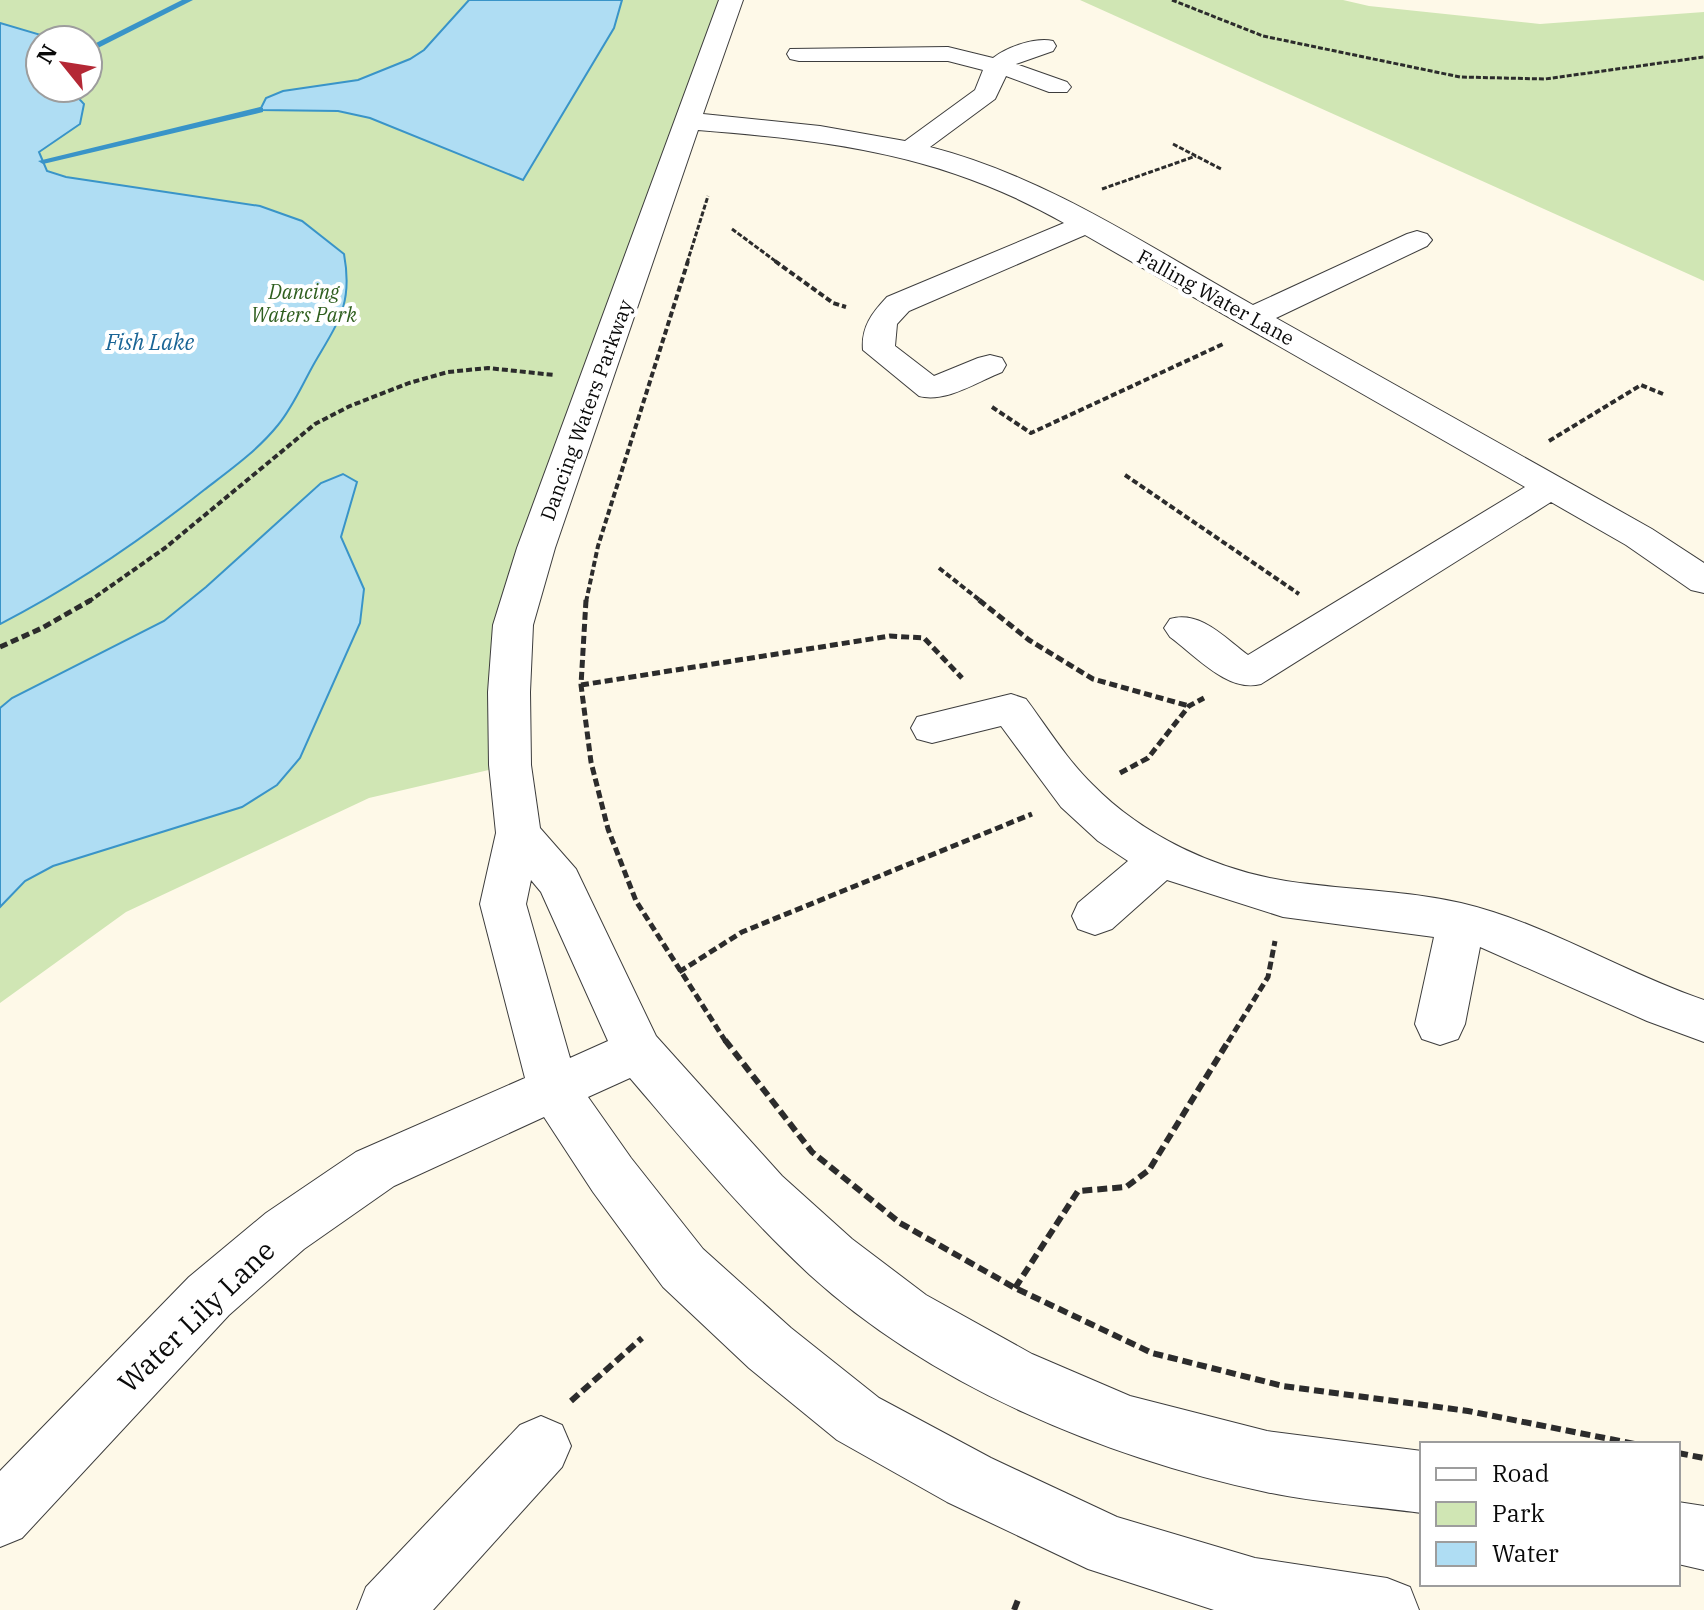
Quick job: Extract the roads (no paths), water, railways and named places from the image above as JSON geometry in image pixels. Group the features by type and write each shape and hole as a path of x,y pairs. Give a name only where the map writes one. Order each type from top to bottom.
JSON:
{"street":[{"name":"Dancing Waters Parkway","path":"731,0 536,548 513,625 510,750 518,833 503,904 553,1088 612,1175 683,1268 770,1348 858,1419 969,1480 1110,1547 1255,1590 1387,1610"},
{"path":"912,148 986,94 997,67 1010,57 1044,46"},
{"path":"799,54 948,54 1058,87"},
{"name":"Falling Water Lane","path":"689,121 812,130 912,148 986,172 1027,190 1639,537 1704,581"},
{"path":"990,365 931,389 879,350 877,336 882,320 898,304 1085,224"},
{"path":"1259,321 1417,240"},
{"path":"1184,628 1247,674 1550,487"},
{"path":"932,728 1011,709 1076,796 1114,829 1161,859 1225,883 1283,899 1461,922 1506,937 1664,1007 1704,1021"},
{"path":"518,833 560,882 638,1051 763,1193 832,1258 906,1315 1011,1375 1128,1426 1267,1462 1420,1482"},
{"path":"1095,916 1161,859"},
{"path":"1440,1024 1461,922"},
{"name":"Water Lily Lane","path":"0,1516 209,1296 285,1231 375,1169 638,1051"},
{"path":"389,1610 541,1446"},
{"path":"1680,1533 1704,1538"}],"water":[{"path":"469,0 622,0 614,28 523,180 370,118 338,111 260,110 266,98 283,91 358,80 410,59 424,50"},
{"name":"Fish Lake","path":"0,23 24,30 24,104 84,104 80,124 39,152 47,171 66,177 260,206 302,221 344,254 347,286 342,311 331,335 288,411 261,443 131,545 0,624"},
{"path":"343,474 357,482 341,537 364,589 360,623 300,758 277,785 242,807 53,866 25,881 0,907 0,708 12,698 164,621 321,483"}],"waterway":[{"path":"104,42 189,0"},
{"path":"43,161 260,110"}],"park label":[{"name":"Dancing Waters Park","path":"304,302"}]}
